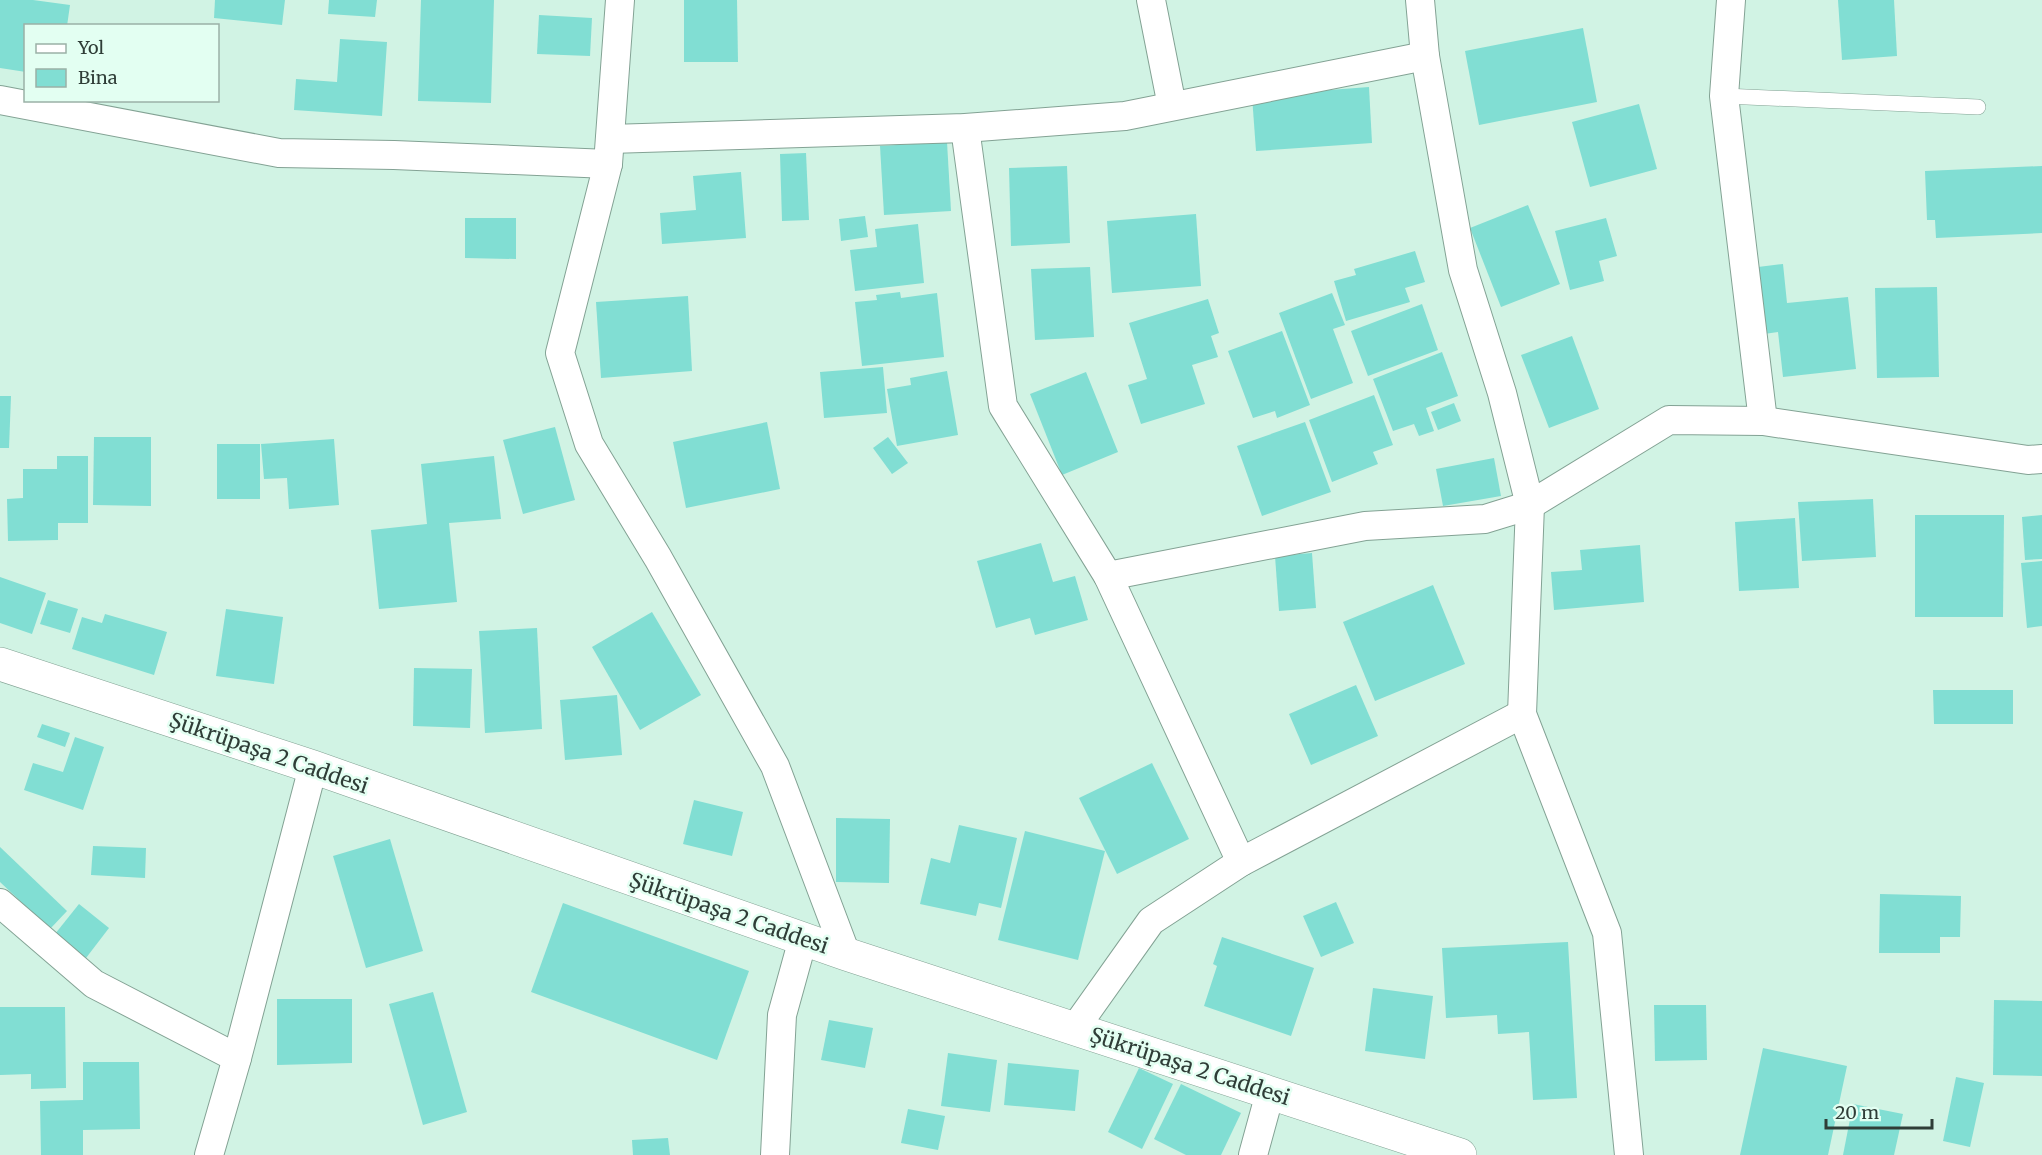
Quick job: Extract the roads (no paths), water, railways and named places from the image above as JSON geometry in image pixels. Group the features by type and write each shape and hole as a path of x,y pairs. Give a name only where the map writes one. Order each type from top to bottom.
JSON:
{"main road":[{"name":"Şükrüpaşa 2 Caddesi","path":"0,664 313,767 846,954 1460,1155"}],"street":[{"path":"620,0 609,152 560,353 589,444 658,558 775,766 846,954"},
{"path":"1151,0 1172,105"},
{"path":"1420,0 1425,56 1463,270 1502,393 1530,505 1522,714 1607,933 1629,1155"},
{"path":"1731,0 1724,96 1763,421"},
{"path":"0,100 279,153 394,155 609,152 1125,116 1425,56"},
{"path":"965,128 1003,406 1108,576 1241,862"},
{"path":"1108,576 1365,526 1485,519 1530,505 1670,420 1763,421 2028,460 2042,459"},
{"path":"1075,1028 1150,921 1241,862 1522,714"},
{"path":"209,1155 237,1058 313,767"},
{"path":"0,903 94,984 237,1058"},
{"path":"776,1155 783,1015 803,939"},
{"path":"1253,1155 1270,1093"}],"lane":[{"path":"1724,96 1978,107"}]}
